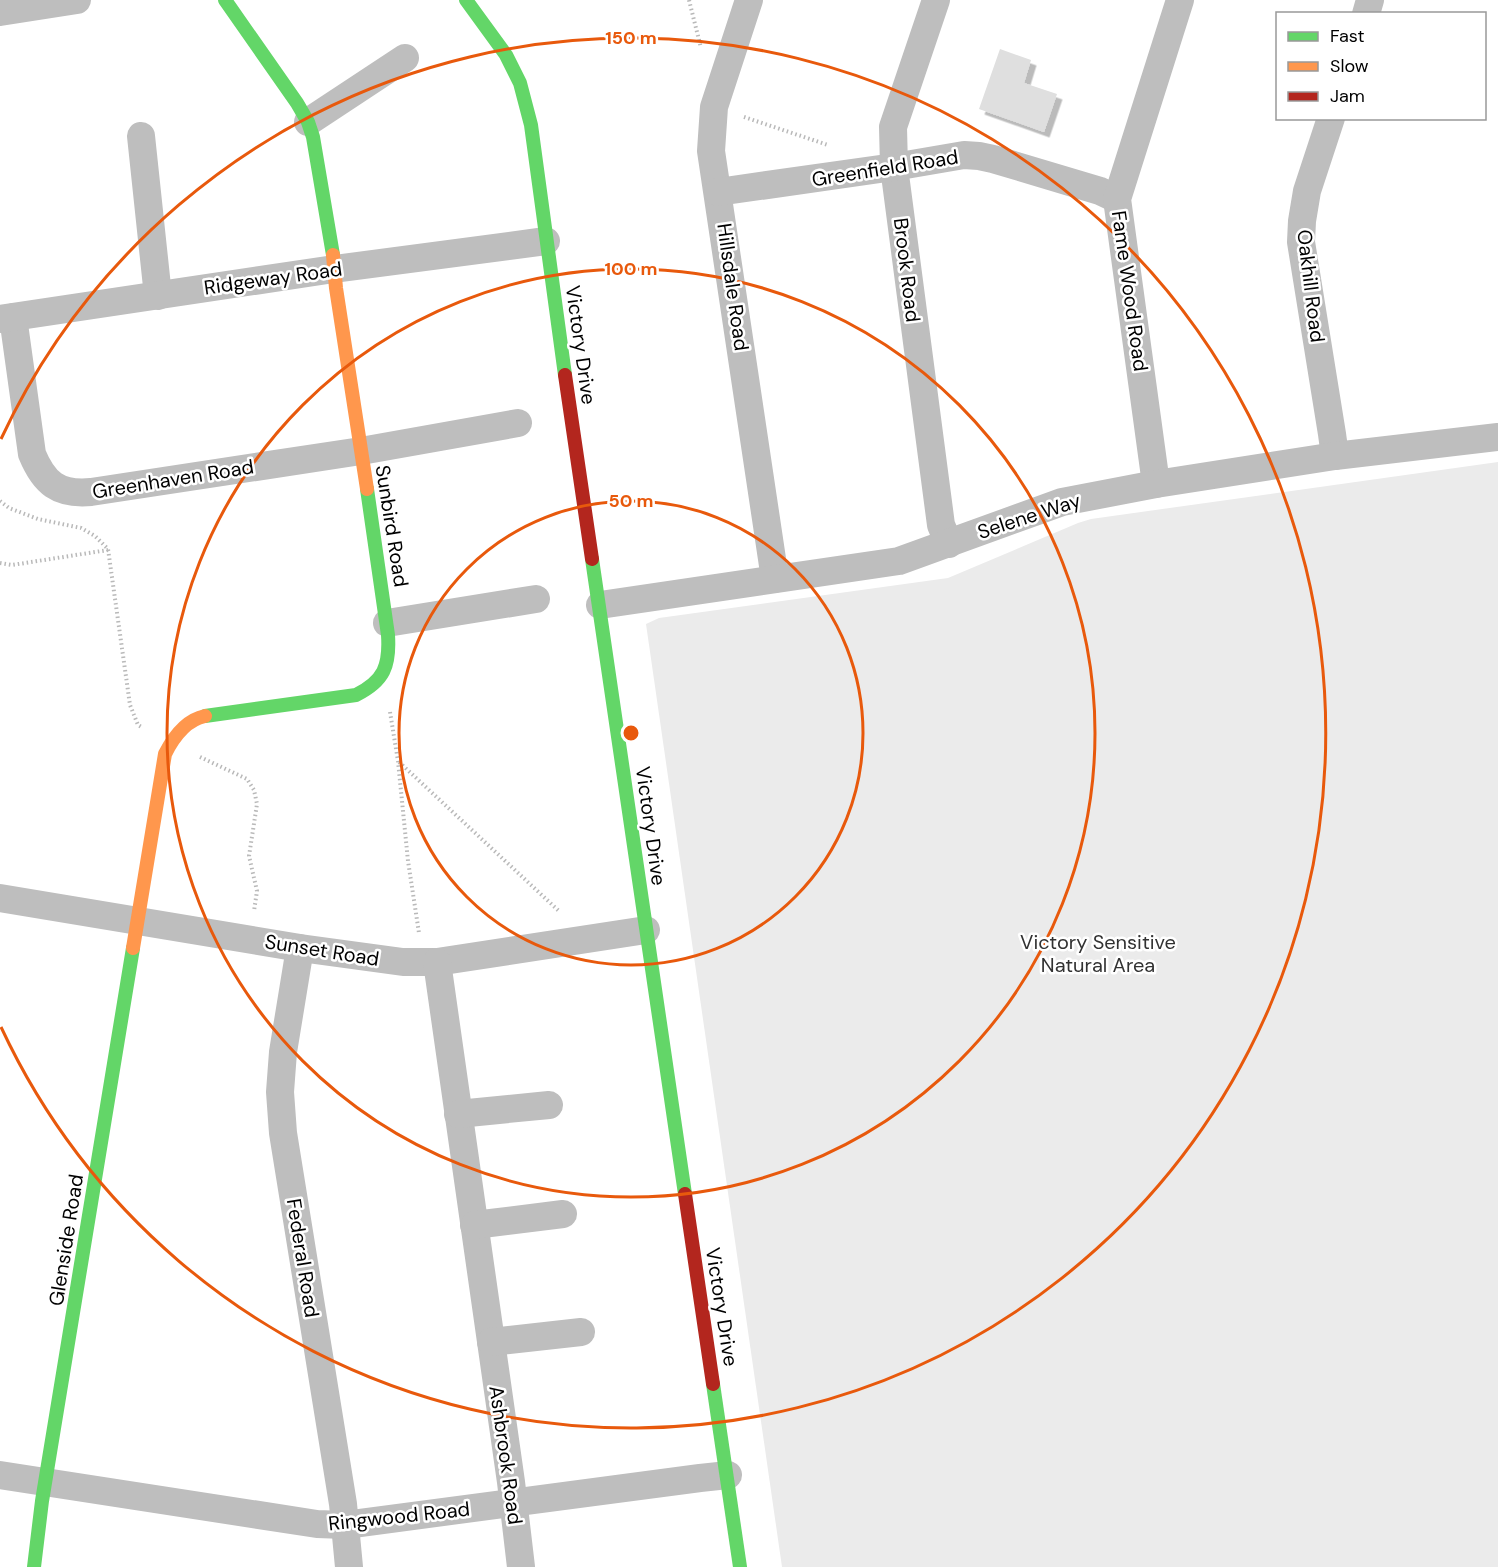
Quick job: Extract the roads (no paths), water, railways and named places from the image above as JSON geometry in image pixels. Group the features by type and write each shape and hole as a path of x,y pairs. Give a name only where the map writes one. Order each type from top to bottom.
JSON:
{"street":[{"path":"0,12 77,0"},
{"name":"Sunbird Road","path":"137,920 165,754 174,736 184,726 200,717 356,694 375,685 383,674 388,658 387,623 313,137 308,122 297,103 225,0"},
{"name":"Victory Drive","path":"466,0 506,55 520,83 531,125 740,1567"},
{"name":"Hillsdale Road","path":"749,0 714,107 711,151 775,579"},
{"name":"Brook Road","path":"936,0 893,127 894,167 941,525 948,543"},
{"name":"Fame Wood Road","path":"1156,484 1117,199 1180,0"},
{"path":"308,122 405,58"},
{"name":"Oakhill Road","path":"1330,120 1307,190 1301,242 1335,456"},
{"path":"141,136 158,296"},
{"name":"Greenfield Road","path":"718,192 964,155 979,156 1100,190 1117,199"},
{"name":"Ridgeway Road","path":"7,318 334,269 546,241"},
{"name":"Greenhaven Road","path":"7,318 32,454 40,471 47,479 59,488 75,494 361,451 518,423"},
{"name":"Selene Way","path":"600,605 899,561 1062,502 1156,484 1335,456 1498,436"},
{"path":"387,623 536,599"},
{"name":"Sunset Road","path":"0,898 300,948 403,962 437,962 646,930"},
{"name":"Glenside Road","path":"34,1567 42,1501 137,920"},
{"name":"Federal Road","path":"300,948 283,1052 280,1092 284,1133 339,1481 350,1567"},
{"name":"Ashbrook Road","path":"437,962 521,1567"},
{"path":"458,1114 549,1105"},
{"path":"474,1225 563,1214"},
{"path":"491,1342 581,1332"},
{"name":"Ringwood Road","path":"0,1474 316,1524 345,1525 728,1475"}],"park label":[{"name":"Victory Sensitive Natural Area","path":"1098,954"}]}
